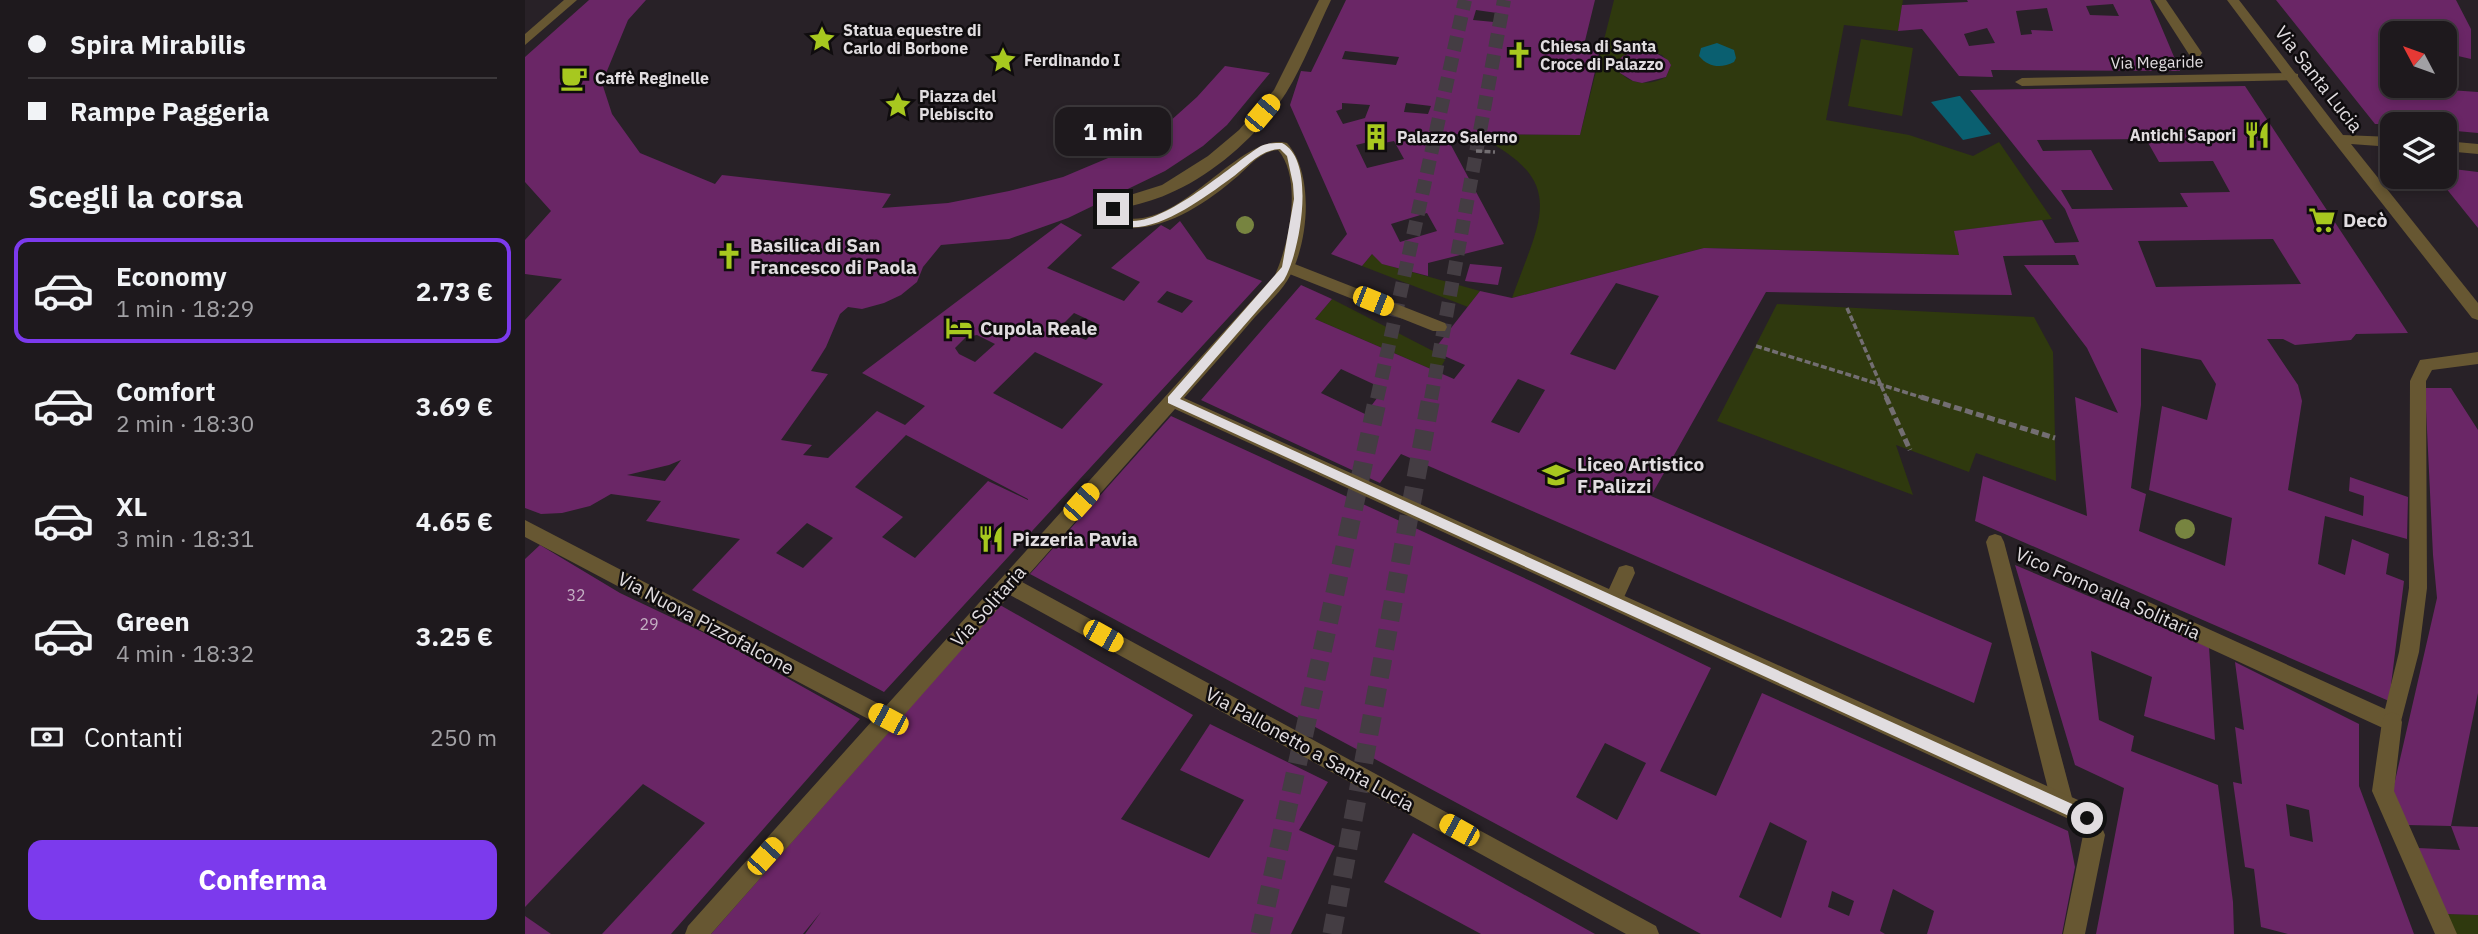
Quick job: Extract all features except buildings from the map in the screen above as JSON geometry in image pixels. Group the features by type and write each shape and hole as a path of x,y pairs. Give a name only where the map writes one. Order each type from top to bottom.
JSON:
{"street":[{"path":"525,41 571,0"},
{"path":"1325,0 1279,93 1248,128 1202,167 1166,189 1116,205 1111,213 1112,218 1121,224 1135,226 1156,220 1226,177 1265,147 1282,146 1291,154 1299,199 1284,272 1439,327"},
{"path":"2159,0 2195,53"},
{"name":"Via Santa Lucia","path":"2233,0 2478,314"},
{"name":"Via Megaride","path":"2022,82 2293,78"},
{"path":"2341,139 2380,141"},
{"path":"2457,147 2478,149"},
{"name":"Via Solitaria","path":"696,934 1284,272"},
{"path":"2446,934 2383,791 2392,722 2409,652 2418,588 2418,381 2426,364 2478,358"},
{"path":"1172,400 2087,818 2094,835 2074,934"},
{"name":"Via Nuova Pizzofalcone","path":"530,537 888,719"},
{"name":"Vico Forno alla Solitaria","path":"1995,542 2063,805"},
{"path":"1613,600 1626,573"},
{"name":"Via Pallonetto a Santa Lucia","path":"1008,584 1649,934"},
{"name":"Vico Forno alla Solitaria","path":"2144,609 2392,722"}],"path":[{"path":"1476,151 1495,152"},
{"path":"1847,308 1910,450"},
{"path":"1756,346 2055,438"},
{"name":"Vico Forno alla Solitaria","path":"1995,542 2144,609"}],"green space":[{"path":"1614,0 1903,0 1898,31 1844,25 1826,120 1909,135 1973,156 1999,142 2052,219 1955,231 1959,255 1704,248 1512,298 1538,222 1540,203 1536,185 1525,168 1504,151 1474,134 1580,135","holes":["1645,50 1662,55 1671,65 1666,77 1653,82 1632,81 1621,73 1617,66 1623,56"]},
{"path":"1861,39 1913,48 1902,116 1848,106"},
{"path":"1372,254 1383,264 1480,291 1468,307 1362,266"},
{"path":"1332,299 1433,351 1445,360 1438,372 1315,319"},
{"path":"1777,304 2034,317 2053,352 2056,481 1976,453 1969,472 1896,445 1913,495 1717,421"},
{"path":"2446,914 2478,915 2478,934 2455,934"}],"water":[{"path":"1717,43 1734,50 1734,62 1715,66 1706,63 1699,56 1701,48"},
{"path":"1960,96 1991,134 1963,140 1931,102"}],"tunnel":[{"path":"1377,399 1465,0"},
{"path":"1431,399 1504,0"},
{"path":"1260,934 1378,397"},
{"path":"1332,934 1431,397"}],"place":[{"name":"Statua equestre di Carlo di Borbone","path":"822,39"},
{"name":"Chiesa di Santa Croce di Palazzo","path":"1519,55"},
{"name":"Ferdinando I","path":"1003,60"},
{"name":"Caffè Reginelle","path":"574,78"},
{"name":"Piazza del Plebiscito","path":"898,105"},
{"name":"Antichi Sapori","path":"2257,135"},
{"name":"Palazzo Salerno","path":"1376,137"},
{"name":"Decò","path":"2322,220"},
{"name":"Basilica di San Francesco di Paola","path":"729,256"},
{"name":"Cupola Reale","path":"959,328"},
{"name":"Liceo Artistico F.Palizzi","path":"1556,475"},
{"name":"Pizzeria Pavia","path":"991,539"}],"route":[{"path":"1113,209 1112,218 1121,224 1145,224 1186,203 1265,147 1276,145 1287,149 1295,163 1299,199 1287,267 1281,278 1172,400 2079,812 2087,818"}]}
